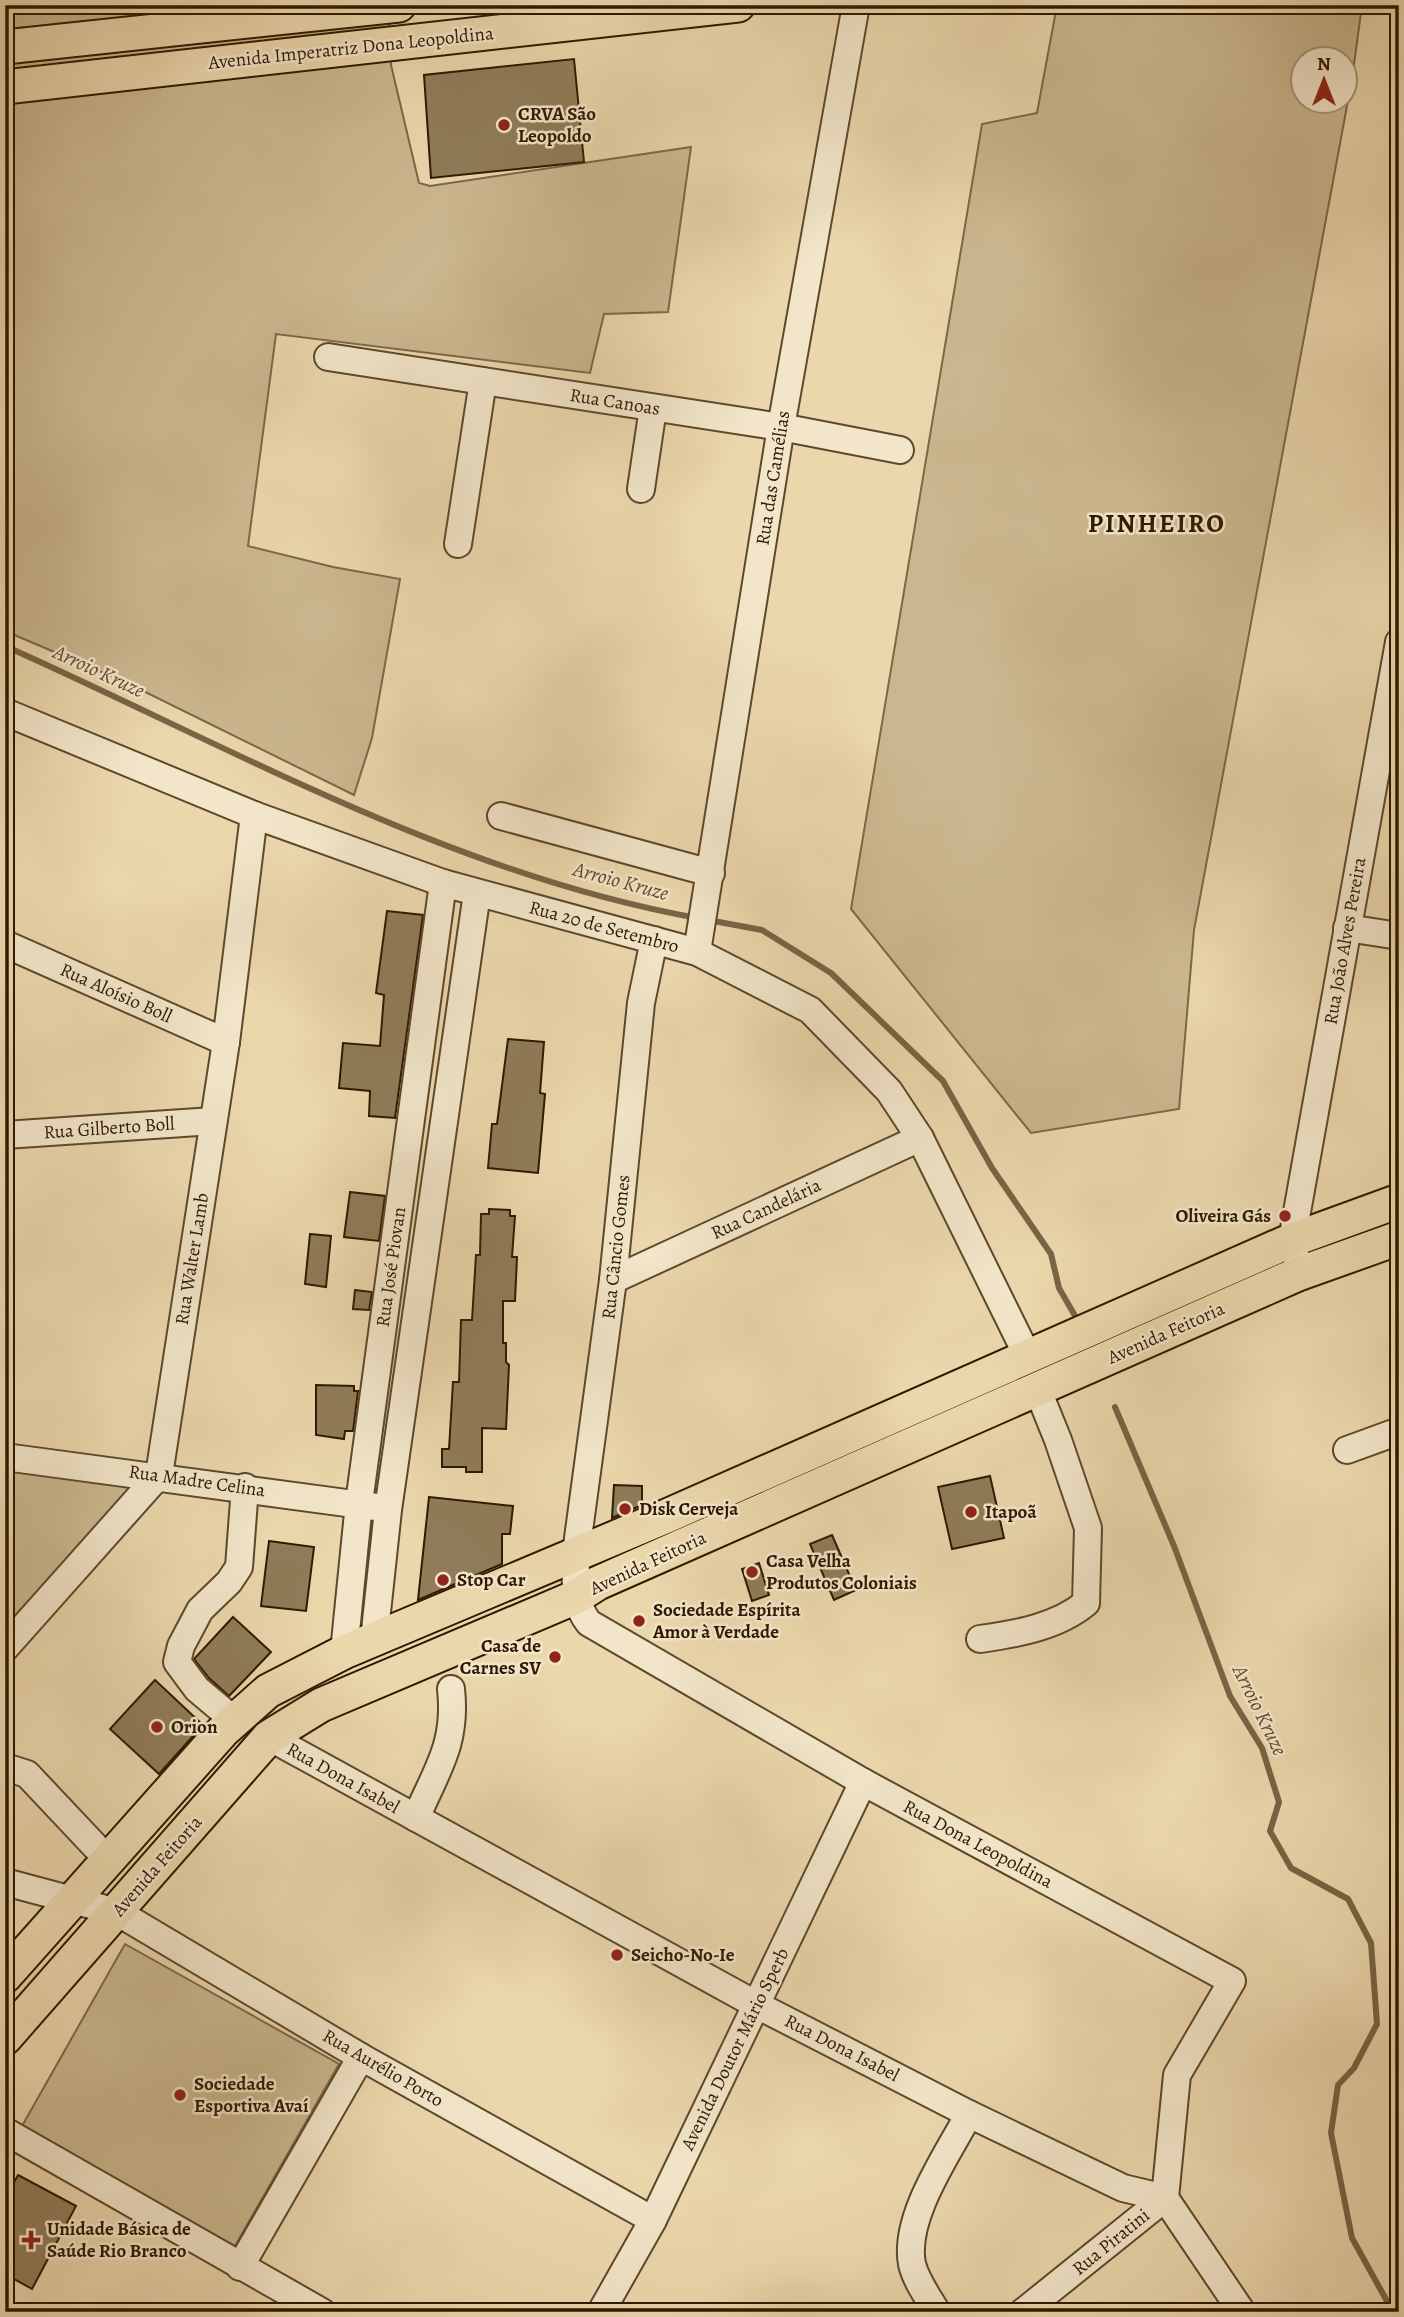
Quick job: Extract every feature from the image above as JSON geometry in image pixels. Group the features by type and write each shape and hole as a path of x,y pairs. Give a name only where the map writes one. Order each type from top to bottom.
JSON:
{"main road":[{"name":"Avenida Imperatriz Dona Leopoldina","path":"5,47 399,5"},
{"name":"Avenida Imperatriz Dona Leopoldina","path":"5,87 738,5"},
{"name":"Avenida Feitoria","path":"5,2038 269,1737 321,1705 576,1597 598,1583 1042,1369 1292,1240 1399,1201"},
{"name":"Avenida Feitoria","path":"5,1976 234,1721 268,1691 344,1652 576,1553 1042,1369 1399,1238"}],"street":[{"name":"Rua das Camélias","path":"697,952 781,427 856,5"},
{"name":"Rua Canoas","path":"328,357 781,427 900,450"},
{"path":"458,544 482,381"},
{"path":"641,489 653,408"},
{"name":"Rua João Alves Pereira","path":"1298,1275 1292,1240 1399,642"},
{"name":"Rua 20 de Setembro","path":"5,712 254,814 443,883 697,952 810,1010 889,1091 920,1138 1042,1369 1058,1440 1088,1528 1086,1603 1068,1618 1006,1636 979,1639"},
{"name":"Rua Walter Lamb","path":"159,1475 226,1042 254,814"},
{"path":"501,816 711,873"},
{"name":"Rua José Piovan","path":"344,1652 359,1503 443,883"},
{"name":"Rua José Piovan","path":"374,1640 388,1510 477,893"},
{"path":"1347,928 1399,936"},
{"name":"Rua Câncio Gomes","path":"576,1553 613,1280 641,1003 654,940"},
{"name":"Rua Aloísio Boll","path":"5,944 226,1042"},
{"name":"Rua Gilberto Boll","path":"5,1135 213,1121"},
{"name":"Rua Candelária","path":"613,1280 920,1138"},
{"path":"1347,1450 1399,1431"},
{"name":"Rua Madre Celina","path":"5,1457 159,1475 359,1503 388,1510"},
{"path":"5,1648 159,1475"},
{"path":"234,1721 197,1689 177,1662 200,1610 229,1582 239,1567 245,1487"},
{"path":"576,1553 576,1597"},
{"name":"Rua Dona Leopoldina","path":"576,1597 580,1612 590,1623 863,1782 1232,1980 1177,2075 1165,2198"},
{"path":"416,1818 449,1748 454,1715 451,1689"},
{"name":"Rua Dona Isabel","path":"269,1737 757,2005 969,2114 1123,2188 1165,2198"},
{"path":"5,1767 27,1774 109,1861"},
{"name":"Avenida Doutor Mário Sperb","path":"601,2312 653,2220 863,1782"},
{"name":"Rua Aurélio Porto","path":"5,1882 117,1912 361,2057 653,2220"},
{"path":"240,2267 361,2057"},
{"path":"937,2312 917,2278 911,2240 919,2210 969,2114"},
{"path":"5,2131 240,2267 294,2305 322,2312"},
{"path":"1165,2198 1242,2312"},
{"name":"Rua Piratini","path":"1023,2312 1165,2198"}],"shaded area":[{"path":"5,5 389,5 391,65 419,183 430,186 691,147 668,312 604,314 590,373 276,334 248,546 333,567 400,579 372,738 354,795 125,682 5,631"},
{"path":"1057,5 1362,5 1356,46 1288,46 1288,116 1345,116 1194,930 1179,1109 1031,1133 851,909 982,124 1037,113"},
{"path":"5,1467 142,1486 5,1637"},
{"name":"Sociedade Esportiva Avaí","path":"125,1944 339,2064 235,2246 22,2126"}],"building":[{"name":"CRVA São Leopoldo","path":"574,59 584,162 431,178 424,75"},
{"path":"387,911 423,915 395,1118 369,1116 370,1091 339,1088 343,1043 380,1046 384,995 376,993"},
{"path":"508,1039 544,1042 540,1093 545,1094 538,1173 488,1168 492,1124 497,1124"},
{"path":"350,1192 385,1196 379,1241 344,1237"},
{"path":"489,1209 510,1210 510,1216 515,1216 512,1257 517,1257 515,1301 503,1301 503,1343 506,1343 506,1362 509,1365 506,1429 482,1428 482,1472 466,1472 466,1467 442,1467 442,1449 449,1449 453,1382 459,1382 461,1320 472,1320 476,1255 480,1255 481,1214 489,1214"},
{"path":"310,1234 331,1236 326,1287 305,1284"},
{"path":"355,1290 372,1292 369,1310 353,1309"},
{"path":"316,1385 354,1386 354,1391 358,1391 353,1431 345,1431 344,1439 316,1435"},
{"name":"Itapoã","path":"990,1476 1004,1538 952,1549 938,1487"},
{"path":"614,1485 642,1486 642,1505 612,1518"},
{"path":"429,1497 513,1506 510,1534 502,1534 502,1564 418,1600"},
{"path":"832,1535 856,1590 834,1600 810,1544"},
{"path":"269,1541 314,1547 306,1611 261,1606"},
{"path":"759,1563 769,1595 752,1601 742,1569"},
{"path":"233,1617 271,1652 229,1696 209,1678 194,1659"},
{"name":"Orion","path":"155,1680 203,1725 159,1774 110,1729"},
{"name":"Unidade Básica de Saúde Rio Branco","path":"18,2175 76,2206 32,2289 5,2274 5,2199"}],"waterway":[{"name":"Arroio Kruze","path":"5,646 259,765 430,839 517,871 606,898 697,918"},
{"name":"Arroio Kruze","path":"708,920 762,930 831,973 943,1081 992,1168 1051,1254 1059,1288 1078,1321"},
{"name":"Arroio Kruze","path":"1115,1407 1174,1546 1230,1696 1262,1748 1279,1802 1270,1831 1291,1868 1348,1899 1371,1943 1377,2024 1354,2068 1338,2085 1331,2133 1352,2238 1393,2312"}],"place":[{"name":"CRVA São Leopoldo","path":"504,125"},
{"name":"Oliveira Gás","path":"1285,1216"},
{"name":"Disk Cerveja","path":"625,1509"},
{"name":"Itapoã","path":"971,1512"},
{"name":"Casa Velha Produtos Coloniais","path":"752,1572"},
{"name":"Stop Car","path":"443,1580"},
{"name":"Sociedade Espírita Amor à Verdade","path":"639,1621"},
{"name":"Casa de Carnes SV","path":"555,1657"},
{"name":"Orion","path":"157,1727"},
{"name":"Seicho-No-Ie","path":"617,1955"},
{"name":"Sociedade Esportiva Avaí","path":"180,2095"},
{"name":"Unidade Básica de Saúde Rio Branco","path":"31,2240"}],"district":[{"name":"PINHEIRO","path":"1157,523"}]}
